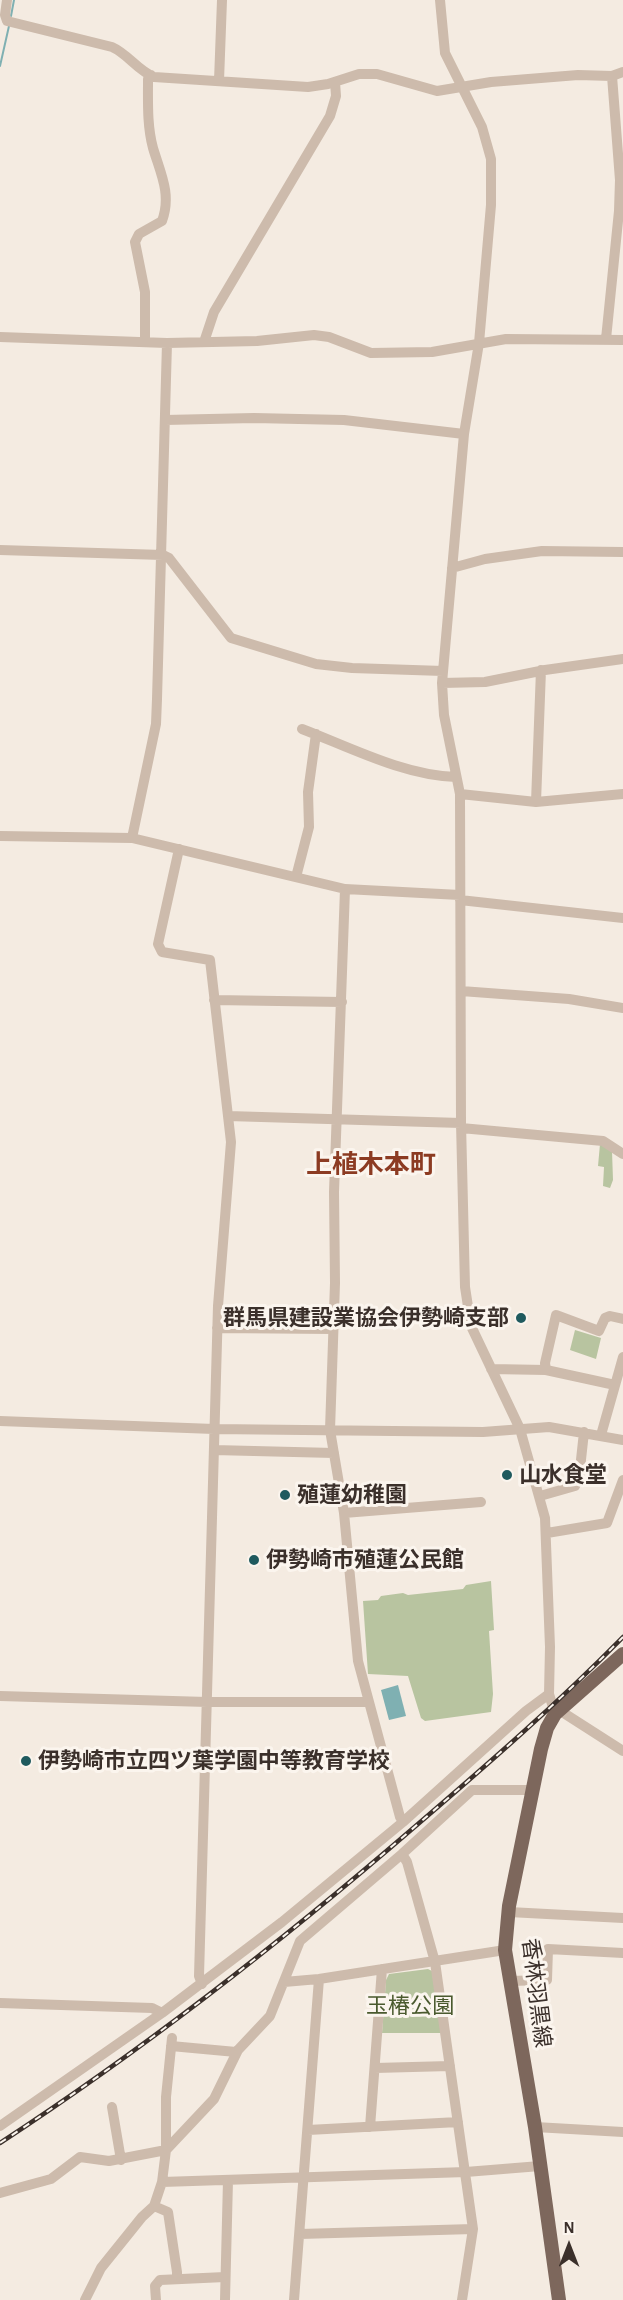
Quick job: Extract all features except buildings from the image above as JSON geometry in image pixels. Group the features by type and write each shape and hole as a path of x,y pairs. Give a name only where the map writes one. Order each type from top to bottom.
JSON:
{"main road":[{"name":"香林羽黒線","path":"559,2300 535,2127 505,1950 509,1912 545,1733 557,1712 623,1654"}],"street":[{"path":"7,0 5,15 7,21 112,47 123,53 139,69 151,75 308,87 335,82 359,74 377,74 429,90 578,75 612,76 623,72"},
{"path":"219,81 222,0"},
{"path":"440,0 445,53 482,127 491,159 491,205 479,343 464,434 442,683 444,715 460,794 461,1125 465,1287 471,1326 520,1429 540,1496 547,1533 549,1694 557,1712 623,1751"},
{"path":"146,342 146,292 135,242 139,234 162,221 165,186 163,173 153,148 147,114 148,79 151,75"},
{"path":"606,339 620,180 612,76"},
{"path":"204,342 214,312 330,116 336,96 335,82"},
{"path":"0,337 167,343 251,341 314,334 329,337 371,353 432,352 506,339 623,340"},
{"path":"132,838 156,724 163,555 167,343"},
{"path":"165,420 254,418 344,420 464,434"},
{"path":"0,550 163,555 169,558 231,638 316,664 352,668 443,671"},
{"path":"452,568 485,559 542,551 623,552"},
{"path":"442,683 485,682 541,670 623,659"},
{"path":"536,802 541,670"},
{"path":"302,729 407,769 443,777 456,777"},
{"path":"296,877 309,827 308,792 316,734"},
{"path":"460,794 536,802 623,794"},
{"path":"0,836 132,838 345,889 460,897 623,918"},
{"path":"179,849 158,944 162,952 210,960 231,1142 217,1328 199,1977 202,1984"},
{"path":"345,889 334,1192 330,1431 344,1513 358,1661 403,1822"},
{"path":"461,991 568,999 623,1008"},
{"path":"214,1000 342,1002"},
{"path":"228,1116 461,1125 603,1141 623,1154"},
{"path":"546,1370 545,1363 555,1315 599,1331 605,1318 610,1316 623,1319"},
{"path":"217,1328 333,1329"},
{"path":"601,1435 623,1358"},
{"path":"490,1369 546,1370 615,1385"},
{"path":"0,1421 330,1431 483,1432 549,1426 623,1440"},
{"path":"540,1496 575,1486 579,1478 584,1432"},
{"path":"214,1450 334,1454"},
{"path":"547,1533 607,1523 623,1480"},
{"path":"344,1513 481,1502"},
{"path":"0,2126 202,1984 403,1822 526,1711 549,1694"},
{"path":"0,1696 207,1702 369,1702"},
{"path":"0,2193 51,2179 80,2157 109,2161 166,2150 214,2099 243,2042 270,2016 300,1941 402,1854 472,1790 533,1790"},
{"path":"402,1854 407,1862 435,1962 466,2172 473,2229 462,2300"},
{"path":"509,1912 623,1918"},
{"path":"509,1981 547,1980 548,1949 623,1953"},
{"path":"284,1982 319,1979 505,1950"},
{"path":"370,2127 382,1969"},
{"path":"294,2300 319,1979"},
{"path":"0,2003 152,2008 162,2013"},
{"path":"85,2300 101,2268 142,2217 154,2206 162,2182 166,2150 166,2097 172,2042 237,2052"},
{"path":"375,2068 450,2066"},
{"path":"112,2107 121,2160"},
{"path":"308,2130 458,2122"},
{"path":"535,2127 623,2132"},
{"path":"162,2182 466,2172 540,2166"},
{"path":"225,2300 228,2180"},
{"path":"154,2206 168,2212 177,2279"},
{"path":"300,2234 473,2229"},
{"path":"156,2300 155,2286 160,2280 225,2277"}],"green space":[{"path":"600,1144 612,1151 613,1180 610,1188 603,1186 604,1167 598,1166"},
{"path":"575,1330 601,1338 596,1359 570,1350"},
{"path":"491,1581 494,1630 489,1631 493,1694 491,1712 425,1721 421,1718 408,1676 368,1674 363,1601 378,1600 381,1596 403,1593 408,1595 463,1589 466,1585"},
{"name":"玉椿公園","path":"428,1969 432,1971 441,2033 382,2033 386,1980 389,1974"}],"water":[{"path":"398,1685 406,1716 389,1720 381,1690"}],"waterway":[{"path":"11,16 14,0"},
{"path":"0,66 9,26"}],"railway":[{"path":"0,2143 162,2030 317,1909 496,1756 623,1637"}],"place":[{"name":"群馬県建設業協会伊勢崎支部","path":"521,1318"},
{"name":"山水食堂","path":"507,1475"},
{"name":"殖蓮幼稚園","path":"285,1495"},
{"name":"伊勢崎市殖蓮公民館","path":"254,1560"},
{"name":"伊勢崎市立四ツ葉学園中等教育学校","path":"26,1761"}],"district":[{"name":"上植木本町","path":"371,1165"}]}
